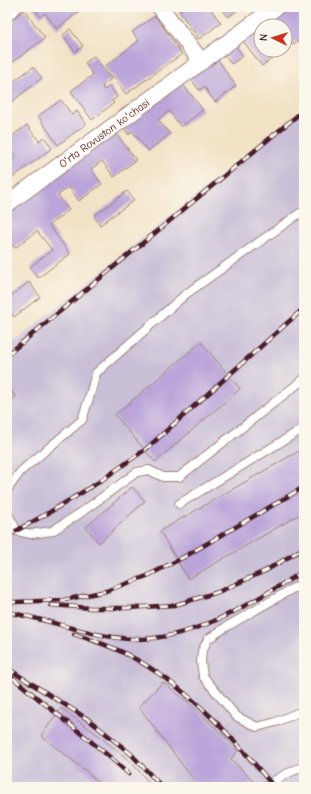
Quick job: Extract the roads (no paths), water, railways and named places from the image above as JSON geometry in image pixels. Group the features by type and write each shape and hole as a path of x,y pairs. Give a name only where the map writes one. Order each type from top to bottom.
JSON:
{"street":[{"path":"7,12 13,7"},
{"path":"160,7 201,61"},
{"name":"Oʻrta Rovuston koʻchasi","path":"7,204 276,7"}],"lane":[{"path":"7,490 21,471 82,420 96,373 186,294 300,213 304,214"},
{"path":"7,512 17,531 30,534 52,531 79,514 137,472 149,470 163,477 179,477 304,379"},
{"path":"179,504 304,428"},
{"path":"304,582 208,639 202,651 201,662 203,676 236,716 257,727 276,722 304,710"},
{"path":"265,787 284,775 304,766"}],"railway":[{"path":"7,355 304,110"},
{"path":"7,536 99,482 146,449 304,308"},
{"path":"7,602 64,600 106,591 147,576 184,557 304,487"},
{"path":"51,605 91,608 128,608 175,605 218,592 265,571 304,548"},
{"path":"7,612 86,632 131,639 155,638 178,634 200,627 243,607 304,571"},
{"path":"74,634 122,652 149,667 170,682 189,697 225,731 274,787"},
{"path":"7,668 89,720 131,754 162,787"},
{"path":"13,678 129,774"}]}
